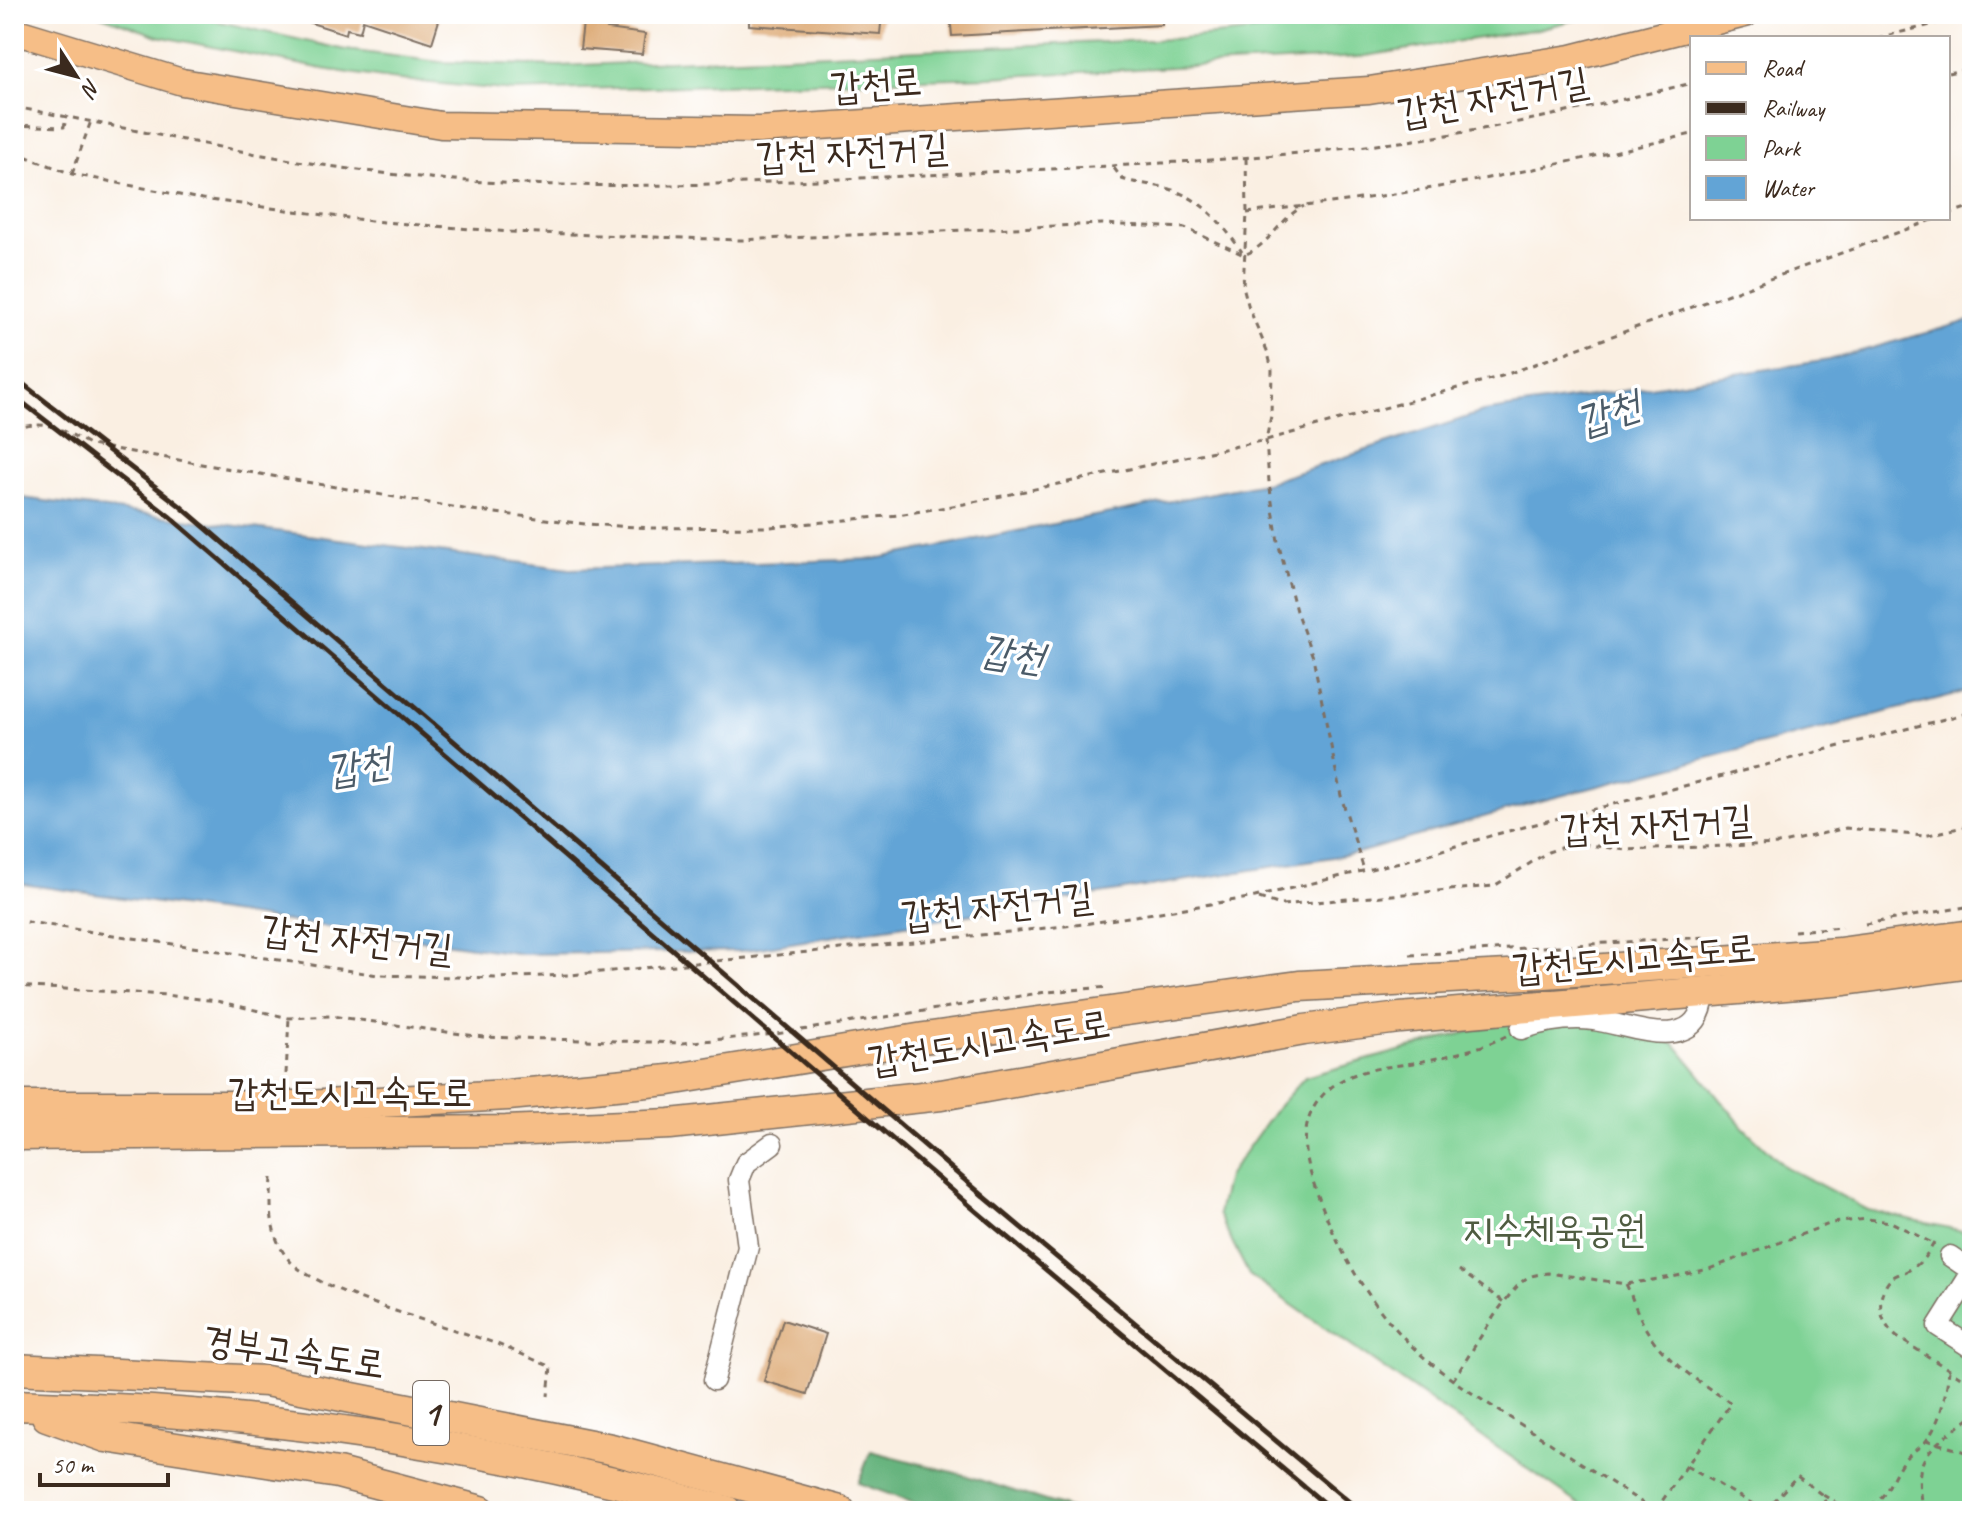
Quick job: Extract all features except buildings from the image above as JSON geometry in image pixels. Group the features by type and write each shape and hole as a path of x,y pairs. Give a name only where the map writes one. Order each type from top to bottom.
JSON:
{"highway":[{"name":"갑천도시고속도로","path":"14,1106 305,1106 508,1095 669,1080 939,1036 1299,986 1839,953 1972,935"},
{"name":"갑천도시고속도로","path":"14,1135 506,1131 670,1124 941,1095 1318,1028 1400,1018 1845,980 1972,963"},
{"name":"경부고속도로","path":"14,1369 266,1381 611,1449 840,1511"},
{"name":"경부고속도로","path":"14,1405 201,1416 455,1449 636,1486 726,1511"},
{"path":"14,1405 106,1437 338,1473 481,1511"}],"main road":[{"name":"갑천로","path":"14,31 182,82 441,125 759,130 1369,90 1571,58 1745,14"}],"lane":[{"path":"1521,1029 1543,1022 1592,1020 1654,1033 1677,1032 1690,1027 1698,1019 1703,1009 1704,993"},
{"path":"714,1380 748,1247 739,1180 746,1163 772,1144"},
{"path":"1942,1250 1972,1272 1938,1326 1972,1348"}],"path":[{"path":"1885,36 1972,15"},
{"path":"1950,73 1972,68"},
{"name":"갑천 자전거길","path":"14,107 306,163 402,175 605,185 748,183 1246,158 1405,141 1537,117 1690,83"},
{"path":"14,125 64,127 67,116"},
{"path":"72,174 91,121"},
{"path":"1247,213 1379,197 1548,167 1690,134"},
{"path":"14,152 72,174 195,198 371,221 510,232 741,240 1102,224 1145,225 1185,228 1244,255"},
{"path":"1246,158 1243,286 1272,370 1272,405 1266,440 1278,542 1296,611 1313,657 1341,796 1364,870"},
{"path":"1114,167 1122,179 1162,187 1196,200 1223,225 1244,255"},
{"path":"1244,255 1265,243 1295,210 1304,206"},
{"path":"1950,213 1972,206"},
{"path":"14,429 35,423 52,424 91,445 524,517 652,528 770,527 898,515 964,504 1266,440 1502,376 1932,220"},
{"path":"1255,897 1972,712"},
{"name":"갑천 자전거길","path":"14,920 378,975 495,978 586,974 1084,924 1255,897 1281,905 1494,886 1548,852 1566,846 1588,845 1626,850 1778,844 1846,828 1924,836 1972,825"},
{"path":"1865,924 1972,906"},
{"path":"1791,931 1851,927"},
{"path":"1397,956 1716,936"},
{"path":"14,986 191,998 289,1018 331,1016 483,1037 682,1043 776,1034 1046,992 1108,987"},
{"path":"286,1074 289,1018"},
{"path":"1521,1029 1490,1044 1344,1078 1313,1105 1306,1121 1304,1143 1313,1182 1331,1233 1346,1262 1374,1302 1406,1340 1453,1380 1655,1511 1731,1403 1681,1370 1668,1357 1641,1321 1626,1284"},
{"path":"272,1178 270,1212 277,1242 291,1262 310,1277 348,1293 496,1344 551,1367 548,1396"},
{"path":"1453,1380 1525,1279 1548,1273 1626,1284 1709,1269 1832,1223 1867,1219 1891,1222 1942,1250"},
{"path":"1942,1250 1890,1280 1883,1292 1881,1320 1897,1337 1972,1384"},
{"path":"1459,1270 1505,1303"},
{"path":"1686,1466 1765,1511 1797,1476 1843,1507 1860,1511 1872,1507 1883,1498 1905,1457 1926,1440 1939,1415 1949,1371"},
{"path":"1922,1511 1919,1472 1922,1461 1936,1445 1972,1417"},
{"path":"1926,1440 1972,1454"},
{"path":"1821,1494 1830,1511"}],"green space":[{"path":"96,14 185,14 346,50 440,62 559,66 1172,39 1436,14 1599,14 1538,29 1359,57 991,77 514,91 323,69 158,36"},
{"name":"지수체육공원","path":"1610,1010 1675,1044 1743,1127 1784,1166 1868,1210 1972,1233 1972,1511 1589,1511 1249,1275 1218,1214 1227,1177 1276,1109 1305,1077 1504,1022"},
{"path":"871,1451 964,1475 1077,1511 936,1511 858,1483"}],"water":[{"name":"갑천","path":"1972,320 1972,690 1529,804 1358,853 741,951 523,954 14,883 14,497 570,569 874,559 1269,482 1483,412 1829,360"}],"railway":[{"path":"14,377 179,505 987,1199 1360,1511"},
{"path":"14,396 169,516 976,1211 1333,1511"}]}
